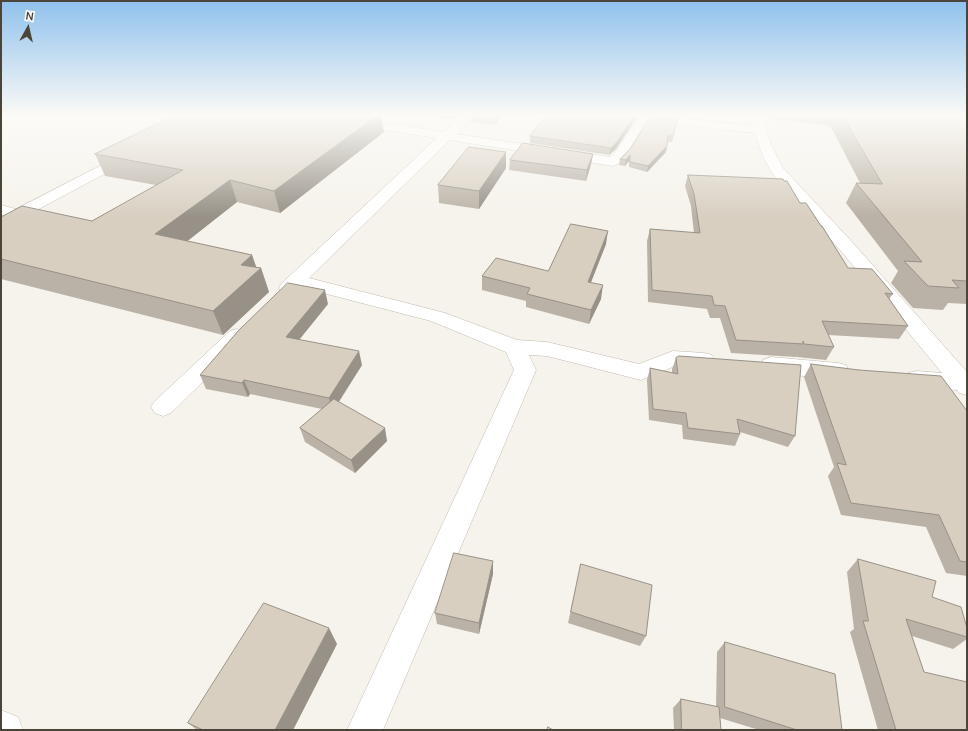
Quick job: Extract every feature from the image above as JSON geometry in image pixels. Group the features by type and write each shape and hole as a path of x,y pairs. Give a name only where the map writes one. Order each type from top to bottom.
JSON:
{"street":[{"path":"1,223 140,149"},
{"path":"273,302 433,149"},
{"path":"531,149 613,162 624,149"},
{"path":"766,149 769,157 777,170 842,241 966,384"},
{"path":"1,210 17,214"},
{"path":"296,280 438,317 515,347 547,348 641,372 673,358 727,362"},
{"path":"163,407 250,324"},
{"path":"366,730 525,370 515,347"},
{"path":"750,363 858,373"},
{"path":"896,377 966,384"},
{"path":"1,728 5,730"}],"building":[{"path":"105,149 331,149 274,191 230,180 155,234 252,255 241,265 261,268 213,311 1,259 1,217 22,206 92,221 183,170 95,154"},
{"path":"467,149 485,149 506,152 479,191 438,185"},
{"path":"518,149 562,149 593,154 587,170 510,160"},
{"path":"630,149 664,149 648,166 630,162 630,155 626,160 620,159"},
{"path":"862,149 967,149 967,281 952,280 959,288 928,286 904,261 922,262 856,183 882,184"},
{"path":"688,175 783,179 784,181 787,181 800,203 806,203 848,268 872,269 893,294 885,293 908,326 822,321 834,347 804,344 803,341 803,344 736,340 725,306 714,305 712,296 652,290 650,229 700,233 694,194"},
{"path":"571,224 608,231 588,282 603,285 591,310 527,294 530,288 482,276 496,258 548,271"},
{"path":"288,283 325,290 286,337 359,351 329,398 244,380 242,383 200,375 239,330"},
{"path":"679,356 801,365 795,436 737,419 740,434 688,428 686,413 653,409 650,368 678,374 676,358"},
{"path":"811,364 859,370 941,376 967,411 967,562 960,561 939,515 851,503 837,463 846,465"},
{"path":"334,399 385,428 351,460 300,428"},
{"path":"454,553 493,561 479,623 435,613"},
{"path":"858,559 936,581 932,597 961,607 967,628 967,637 906,619 924,672 967,682 967,730 896,730 863,621 868,621"},
{"path":"581,564 652,585 646,636 571,612"},
{"path":"264,603 329,628 275,730 203,730 188,723"},
{"path":"725,642 835,674 842,730 797,730 725,707"},
{"path":"681,699 719,707 721,730 682,730"}]}
